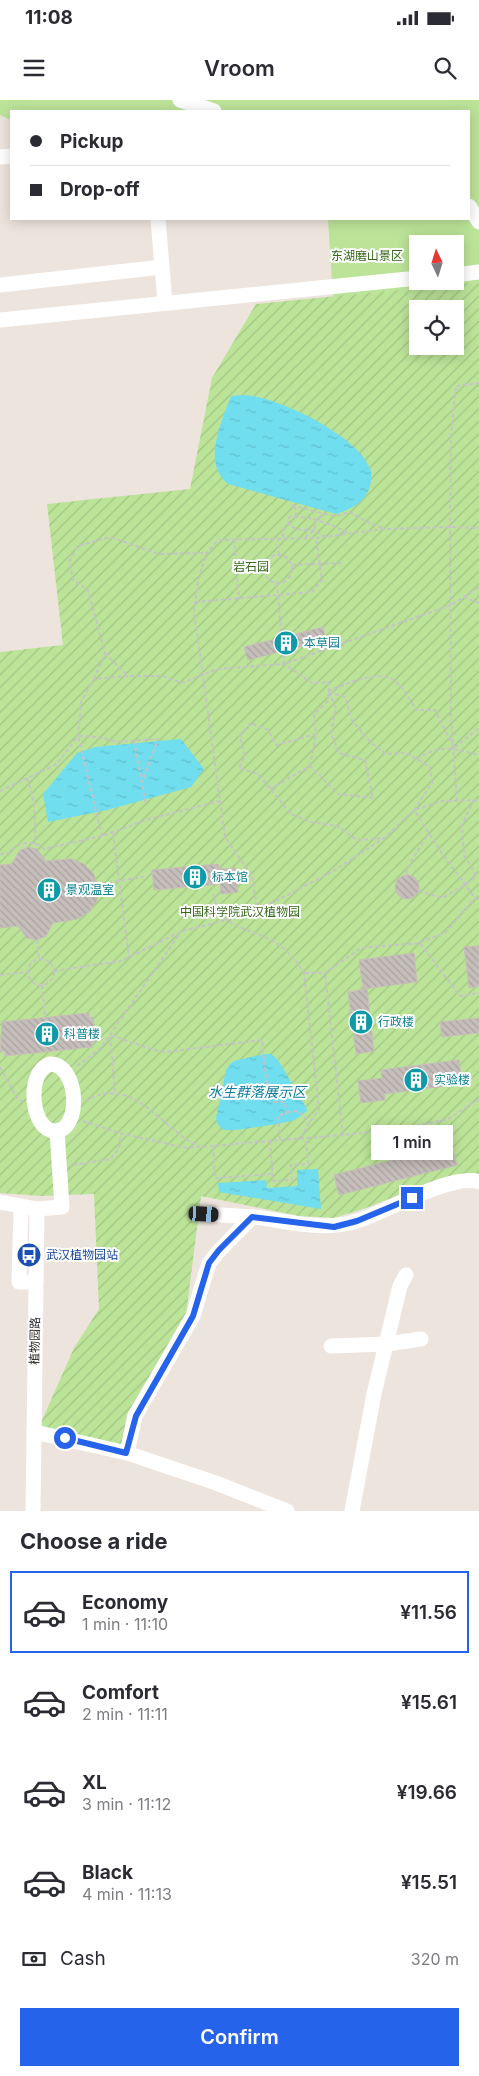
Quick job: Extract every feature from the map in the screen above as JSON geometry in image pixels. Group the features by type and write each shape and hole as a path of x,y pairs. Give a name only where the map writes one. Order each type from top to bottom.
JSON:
{"street":[{"path":"180,100 211,110"},
{"path":"470,208 479,222"},
{"path":"158,220 165,304"},
{"path":"0,285 162,267"},
{"path":"464,274 479,272"},
{"path":"0,320 409,279"},
{"path":"58,1065 67,1074 73,1096 72,1112 65,1128 57,1131 49,1130 41,1123 35,1106 34,1085 37,1073 45,1066 58,1065"},
{"path":"0,1202 37,1209 62,1207 57,1131"},
{"path":"204,1214 252,1217 334,1227 357,1221 449,1183 473,1179 479,1182"},
{"path":"20,1206 19,1282 36,1282"},
{"name":"植物园路","path":"33,1511 37,1209"},
{"path":"126,1453 136,1416 193,1316 209,1263 219,1250 252,1217"},
{"path":"352,1511 374,1394 400,1286 406,1274"},
{"path":"331,1346 387,1344 421,1339"},
{"path":"34,1432 126,1453 192,1474 287,1511"}],"path":[{"path":"457,801 451,715 451,436 456,386 479,383"},
{"path":"296,516 294,505 335,516 350,512 383,529"},
{"path":"316,519 325,514"},
{"path":"283,537 283,530 289,524 288,520 290,517 296,516 304,519 316,519 351,534"},
{"path":"305,537 314,530 316,519"},
{"path":"289,524 297,530 314,530 326,537"},
{"path":"257,909 252,876 225,837 194,610 199,576 207,553 218,540 283,537 316,538 383,529 479,528"},
{"path":"128,676 105,653 88,590 73,580 70,560 78,546 110,537 158,554 207,553"},
{"path":"278,538 279,554"},
{"path":"195,602 240,600 312,592 322,580 316,538"},
{"path":"234,539 240,600"},
{"path":"279,554 287,558 292,566 292,574 289,578 286,581 277,583 268,579 264,568 266,561 270,557 279,554"},
{"path":"292,566 342,563"},
{"path":"237,570 264,568"},
{"path":"277,583 284,664"},
{"path":"94,679 162,676 182,682 217,669 284,664 451,604 479,587"},
{"path":"464,597 479,603"},
{"path":"102,836 78,736 81,702 94,679 105,653"},
{"path":"270,789 310,766 316,734 314,714 328,701 329,682 312,683 284,664"},
{"path":"328,691 368,677 391,678 404,690 416,710 435,710 454,748"},
{"path":"54,971 121,961 182,931 227,920 278,900 335,870 384,838 414,810 432,783 430,767 406,753 386,754 370,742 352,720 345,697 328,691"},
{"path":"310,766 338,794 373,798 365,760 339,753 331,734 336,708 328,691"},
{"path":"316,734 276,745 268,730 251,723 240,736 245,756 239,768 258,774 291,814 311,822 337,826 357,840 384,838"},
{"path":"454,748 479,728"},
{"path":"78,736 98,737 117,742 158,738 142,782"},
{"path":"0,791 57,764 78,736"},
{"path":"134,741 146,805"},
{"path":"417,759 430,750 454,748 479,755"},
{"path":"27,778 34,804 36,822 35,844"},
{"path":"419,891 442,898 465,885 476,876 464,855 462,824 474,800"},
{"path":"414,810 443,802 479,800"},
{"path":"0,854 9,853 14,847 26,842 44,849 102,836 149,819 220,801"},
{"path":"414,810 465,885 475,898 479,900"},
{"path":"113,832 129,957"},
{"path":"406,874 411,861 428,833"},
{"path":"102,884 147,876"},
{"path":"214,894 215,906 219,914 227,920 272,941 294,956 304,973 319,1109 302,1138"},
{"path":"304,973 325,972 361,948 420,943 445,933 475,898"},
{"path":"67,1074 101,1048 182,931"},
{"path":"37,940 39,958"},
{"path":"420,943 460,996 479,993"},
{"path":"39,958 47,960 54,971 50,981 42,985 33,983 27,972 30,963 39,958"},
{"path":"0,975 27,972"},
{"path":"325,972 343,1136"},
{"path":"42,985 46,1018"},
{"path":"110,1034 115,1093"},
{"path":"110,1034 154,1050 165,1052 262,1040 267,1086 258,1087 258,1092 273,1091 274,1102 285,1102 286,1112"},
{"path":"0,1067 17,1098 29,1106"},
{"path":"82,1103 95,1096 115,1093 130,1098 152,1109 189,1142 200,1147"},
{"path":"82,1121 121,1133 186,1148 270,1140 343,1136 410,1127 448,1119 479,1099"},
{"path":"280,1140 278,1114 298,1111 310,1122"},
{"path":"60,1173 76,1164 110,1159 119,1149 121,1133"},
{"path":"270,1140 273,1181 292,1180 291,1165 308,1164 306,1138"},
{"path":"213,1146 215,1178 273,1174"}],"green space":[{"name":"东湖磨山景区","path":"0,100 479,100 479,282 464,284 464,235 409,235 409,289 333,297 328,220 470,220 470,110 10,110 10,120 0,115"},
{"name":"中国科学院武汉植物园","path":"479,282 479,1174 439,1179 366,1208 334,1218 299,1216 201,1196 186,1315 127,1414 121,1448 40,1425 74,1348 99,1309 94,1194 41,1196 0,1193 0,652 63,645 47,504 190,489 212,378 256,304 409,289 464,290 464,283"}],"water":[{"path":"231,396 258,397 296,411 335,432 352,445 364,458 371,471 370,486 365,497 352,508 336,514 228,484 220,476 216,465 216,442"},
{"path":"181,739 204,769 191,787 107,810 48,822 43,794 77,753 95,747"},
{"name":"水生群落展示区","path":"271,1054 278,1060 307,1111 296,1119 271,1125 247,1129 223,1129 219,1126 216,1118 226,1070 234,1061"},
{"path":"318,1169 321,1209 219,1192 218,1183 266,1180 267,1188 297,1186 297,1170"}],"building":[{"name":"本草园","path":"323,627 326,640 248,660 244,647"},
{"name":"景观温室","path":"28,847 37,849 46,861 71,859 84,864 94,874 98,887 97,901 89,912 77,919 53,923 46,936 37,940 27,938 18,926 0,928 0,865 12,864 19,851"},
{"name":"标本馆","path":"218,864 219,869 236,868 238,892 221,894 220,884 154,890 152,870"},
{"path":"402,875 412,875 419,882 419,892 412,899 402,899 395,892 395,882"},
{"path":"479,946 479,986 469,988 464,947"},
{"path":"414,953 417,982 363,989 359,960"},
{"name":"行政楼","path":"367,989 374,1051 356,1054 348,992"},
{"name":"科普楼","path":"89,1013 89,1018 93,1017 96,1042 92,1042 92,1047 5,1056 5,1051 0,1052 2,1022"},
{"path":"479,1018 479,1033 442,1037 440,1022"},
{"name":"实验楼","path":"459,1060 462,1084 384,1094 385,1100 361,1103 358,1081 382,1078 381,1070"},
{"path":"451,1145 457,1165 339,1195 334,1175"}],"place":[{"name":"本草园","path":"286,643"},
{"name":"标本馆","path":"195,877"},
{"name":"景观温室","path":"49,890"},
{"name":"行政楼","path":"361,1022"},
{"name":"科普楼","path":"47,1034"},
{"name":"实验楼","path":"416,1080"},
{"name":"武汉植物园站","path":"29,1255"}],"route":[{"path":"65,1438 126,1453 136,1416 193,1316 209,1263 219,1250 252,1217 334,1227 357,1221 412,1198"}],"park label":[{"name":"岩石园","path":"251,567"}]}
